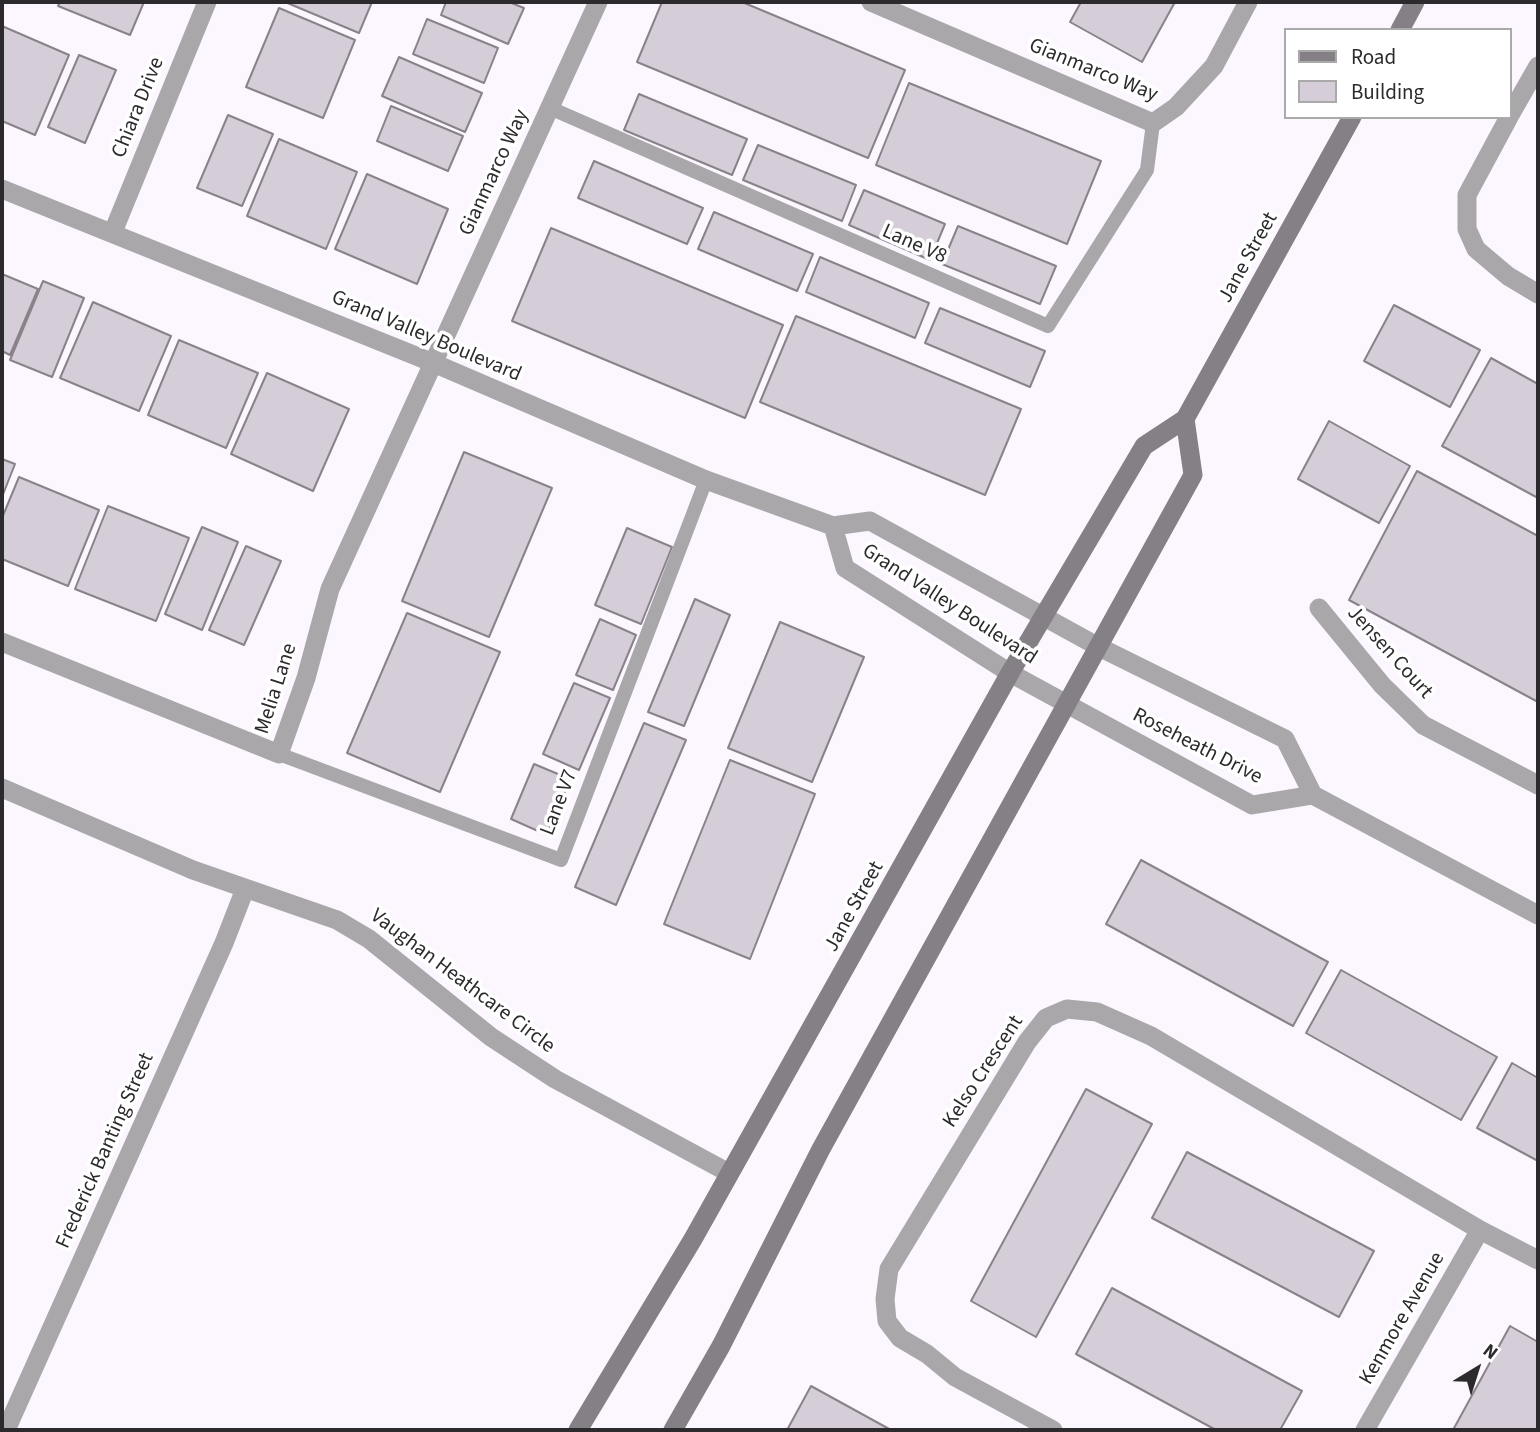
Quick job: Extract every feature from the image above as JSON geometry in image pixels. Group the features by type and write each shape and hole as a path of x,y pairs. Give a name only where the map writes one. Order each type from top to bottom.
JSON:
{"main road":[{"path":"1401,28 1415,2"},
{"name":"Jane Street","path":"578,1430 729,1173 1010,673 1045,618 1144,446 1185,419 1351,119"},
{"path":"673,1430 721,1346 821,1149 916,981 1065,702 1193,475 1185,419"}],"street":[{"name":"Chiara Drive","path":"113,232 207,2"},
{"name":"Gianmarco Way","path":"431,362 598,2"},
{"name":"Gianmarco Way","path":"871,2 1153,123 1176,107 1214,66 1248,2"},
{"path":"1512,111 1538,66"},
{"path":"1507,119 1467,195 1467,229 1476,249 1508,276 1538,294"},
{"name":"Grand Valley Boulevard","path":"2,189 431,362 706,480 833,526 870,521 1097,646"},
{"name":"Melia Lane","path":"2,642 279,754 306,678 330,589 431,362"},
{"name":"Grand Valley Boulevard","path":"833,526 845,568 1010,673 1065,702"},
{"name":"Jensen Court","path":"1319,608 1382,685 1423,725 1538,785"},
{"name":"Roseheath Drive","path":"1065,702 1252,805 1313,795 1285,739 1097,646"},
{"name":"Vaughan Heathcare Circle","path":"2,788 245,889 337,920 369,939 512,1051 555,1079 729,1173"},
{"path":"1313,795 1538,915"},
{"name":"Frederick Banting Street","path":"6,1430 224,943 245,889"},
{"name":"Kelso Crescent","path":"1053,1430 956,1377 927,1354 900,1338 887,1321 885,1299 889,1269 1027,1042 1046,1018 1067,1009 1097,1012 1151,1036 1480,1230 1538,1260"},
{"name":"Kenmore Avenue","path":"1365,1430 1480,1230"}],"lane":[{"name":"Lane V8","path":"550,108 1048,326 1147,170 1153,123"},
{"name":"Lane V7","path":"279,754 561,860 706,480"}],"building":[{"path":"60,2 144,2 130,35 58,6"},
{"path":"285,2 372,2 359,33"},
{"path":"446,2 509,2 524,8 508,44 441,15"},
{"path":"662,2 742,2 905,70 868,158 637,62"},
{"path":"1081,2 1175,2 1142,62 1070,22"},
{"path":"279,8 355,40 323,118 246,87"},
{"path":"427,19 498,48 484,83 413,54"},
{"path":"2,26 69,55 35,135 2,121"},
{"path":"79,55 116,70 85,143 48,127"},
{"path":"399,57 482,93 465,132 382,96"},
{"path":"909,83 1101,161 1067,244 876,165"},
{"path":"639,94 747,139 732,175 624,130"},
{"path":"391,106 463,136 448,171 377,141"},
{"path":"228,115 273,134 242,206 197,188"},
{"path":"279,139 357,172 326,249 247,216"},
{"path":"758,145 856,185 842,221 743,180"},
{"path":"594,161 703,208 687,244 578,198"},
{"path":"367,174 448,209 417,284 335,249"},
{"path":"864,190 945,224 930,260 849,225"},
{"path":"714,212 813,254 797,291 698,249"},
{"path":"958,226 1056,266 1040,304 942,264"},
{"path":"551,228 783,325 745,418 512,321"},
{"path":"820,257 929,303 915,338 806,292"},
{"path":"2,274 38,289 10,355 2,351"},
{"path":"43,281 84,298 52,377 10,360"},
{"path":"93,302 171,336 139,411 60,378"},
{"path":"1394,305 1480,350 1450,407 1364,361"},
{"path":"940,308 1045,351 1030,387 925,343"},
{"path":"796,316 1021,409 985,495 760,402"},
{"path":"179,340 258,373 226,448 148,415"},
{"path":"1491,358 1538,384 1538,498 1442,446"},
{"path":"267,373 349,409 313,491 231,454"},
{"path":"1329,421 1410,466 1379,523 1298,479"},
{"path":"464,452 552,488 489,637 402,601"},
{"path":"2,459 15,464 2,497"},
{"path":"1417,471 1538,536 1538,702 1349,600"},
{"path":"19,477 99,510 68,586 2,559 2,518"},
{"path":"108,506 189,538 156,621 75,589"},
{"path":"202,527 238,542 202,630 165,614"},
{"path":"627,528 672,547 641,624 595,605"},
{"path":"246,546 281,561 244,645 209,630"},
{"path":"695,599 730,615 684,726 648,712"},
{"path":"407,613 500,652 440,792 347,753"},
{"path":"600,619 636,635 613,690 576,675"},
{"path":"780,622 864,657 812,782 728,748"},
{"path":"574,683 610,698 579,770 543,754"},
{"path":"644,723 686,740 616,905 575,887"},
{"path":"730,760 815,794 750,959 664,924"},
{"path":"534,764 570,779 547,835 511,819"},
{"path":"1141,860 1328,962 1293,1026 1106,924"},
{"path":"1341,970 1497,1057 1461,1120 1306,1033"},
{"path":"1512,1063 1538,1078 1538,1161 1477,1128"},
{"path":"1086,1089 1152,1124 1036,1337 971,1301"},
{"path":"1187,1152 1374,1251 1339,1317 1152,1218"},
{"path":"1112,1288 1302,1391 1280,1430 1216,1430 1076,1354"},
{"path":"1510,1326 1538,1342 1537,1430 1453,1430"},
{"path":"811,1386 891,1430 787,1430"}]}
